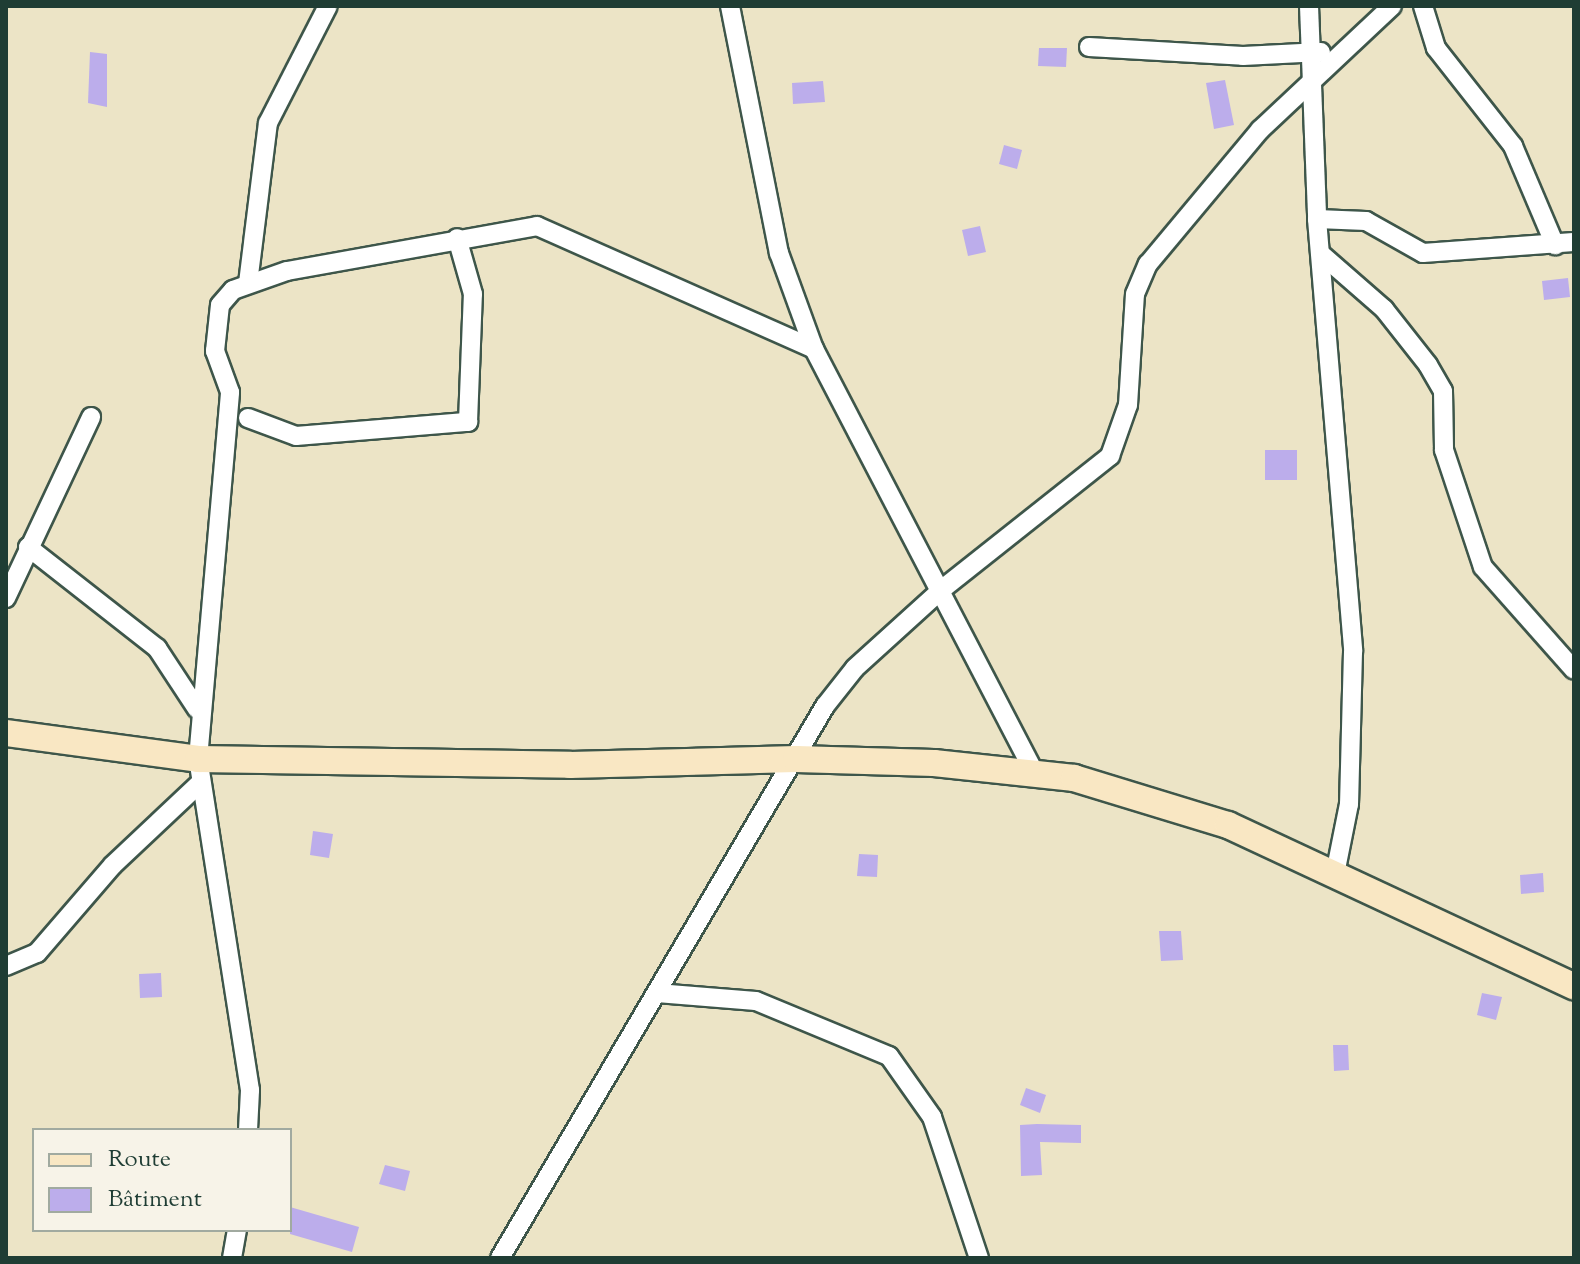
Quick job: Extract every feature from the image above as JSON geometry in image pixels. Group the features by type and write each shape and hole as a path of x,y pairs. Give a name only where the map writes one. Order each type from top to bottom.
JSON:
{"main road":[{"path":"6,733 200,771 796,759 1035,773 1149,797 1335,874 1574,986"}],"street":[{"path":"248,283 268,123 328,6"},
{"path":"730,6 779,253 814,349 1035,773"},
{"path":"1309,6 1317,219 1353,652 1349,804 1335,874"},
{"path":"500,1258 657,993 722,872 855,668 941,590 1110,456 1128,405 1141,277 1260,130 1312,86 1343,50 1392,6"},
{"path":"1317,219 1366,221 1423,253 1564,244 1513,146 1436,48 1423,6"},
{"path":"1089,47 1312,53 1343,50"},
{"path":"248,1128 250,1090 200,771 197,709 230,392 212,327 220,305 248,283 457,238 550,228 814,349"},
{"path":"248,418 296,436 468,422 473,294 457,238"},
{"path":"1321,254 1384,309 1428,365 1443,391 1444,450 1483,567 1574,670"},
{"path":"6,598 91,417"},
{"path":"28,547 157,648 197,709"},
{"path":"6,966 37,953 200,771"},
{"path":"657,993 756,1001 889,1056 932,1117 979,1258"},
{"path":"232,1258 237,1232"}],"building":[{"path":"1039,48 1067,48 1066,67 1038,66"},
{"path":"90,52 107,54 107,107 88,103"},
{"path":"1225,80 1234,125 1214,129 1206,83"},
{"path":"823,81 825,102 793,104 792,83"},
{"path":"1004,145 1022,150 1017,169 999,164"},
{"path":"980,226 986,252 968,256 962,230"},
{"path":"1568,278 1570,297 1544,300 1542,281"},
{"path":"1265,450 1297,450 1297,480 1265,480"},
{"path":"313,831 333,834 329,858 310,855"},
{"path":"859,854 878,855 877,877 857,876"},
{"path":"1543,873 1544,892 1521,894 1520,875"},
{"path":"1159,931 1181,931 1183,960 1161,961"},
{"path":"161,973 162,997 140,998 139,974"},
{"path":"1482,993 1502,997 1496,1020 1477,1015"},
{"path":"1333,1045 1348,1045 1349,1070 1334,1071"},
{"path":"1026,1088 1046,1095 1040,1113 1020,1105"},
{"path":"1020,1125 1081,1125 1081,1143 1040,1142 1042,1175 1021,1176"},
{"path":"385,1165 410,1171 405,1191 379,1184"},
{"path":"292,1208 359,1227 352,1252 290,1234"}]}
